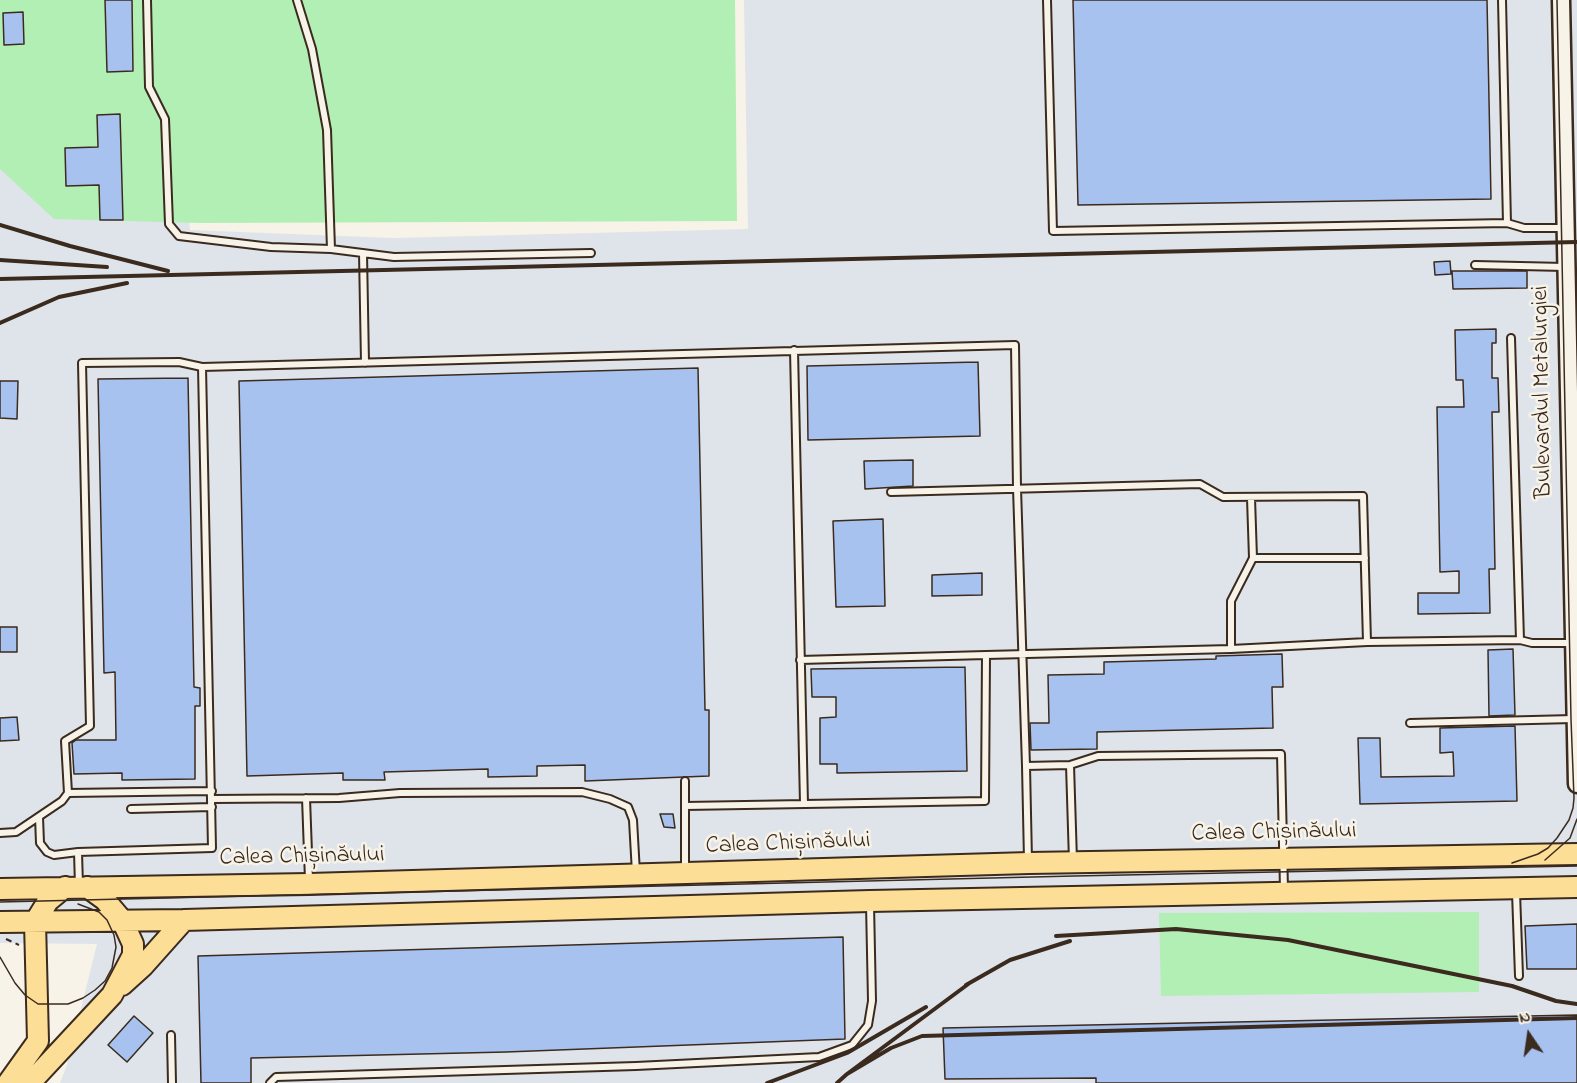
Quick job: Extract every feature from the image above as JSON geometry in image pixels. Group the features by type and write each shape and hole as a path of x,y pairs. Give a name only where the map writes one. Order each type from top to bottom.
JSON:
{"main road":[{"name":"Bulevardul Metalurgiei","path":"1561,0 1570,163 1566,267 1572,333 1573,644 1577,783"},
{"name":"Calea Chișinăului","path":"0,889 309,884 1029,863 1577,854"},
{"path":"40,1062 35,922 48,901 77,887 105,900 122,920 133,944 133,955 112,995"},
{"path":"0,922 183,920 870,901 1577,887"},
{"path":"8,1083 40,1062 112,995 143,966 183,920"}],"lane":[{"path":"147,0 149,87 165,120 169,224 179,236 271,247 331,249 394,257 591,252"},
{"path":"297,0 312,49 327,130 331,249"},
{"path":"1047,0 1053,231 1507,223 1524,228 1569,222"},
{"path":"1502,0 1507,223"},
{"path":"363,253 365,363"},
{"path":"1475,265 1566,267"},
{"path":"1510,338 1520,640"},
{"path":"0,833 16,832 63,801 68,793 65,741 90,726 82,363 179,362 202,367 1015,345 1017,488 1029,863"},
{"path":"794,350 804,804"},
{"path":"39,817 40,843 47,852 54,855 78,852 212,848 202,367"},
{"path":"891,492 1200,484 1223,497 1363,496 1367,642"},
{"path":"1231,649 1231,601 1253,558 1251,498"},
{"path":"1253,558 1365,558"},
{"path":"800,660 1231,649 1367,642 1520,640 1532,643 1573,644"},
{"path":"686,806 985,801 986,656"},
{"path":"1410,723 1576,719"},
{"path":"1026,766 1070,765 1098,756 1281,754 1284,894"},
{"path":"1070,765 1073,863"},
{"path":"685,781 685,873"},
{"path":"68,793 212,791"},
{"path":"131,808 400,794 582,792 610,799 628,807 633,820 636,874"},
{"path":"306,798 309,884"},
{"path":"77,887 78,852"},
{"path":"1516,888 1519,976"},
{"path":"270,1083 276,1077 624,1066 819,1057 852,1045 868,1025 872,1002 870,901"},
{"path":"171,1035 172,1083"}],"shaded area":[{"path":"0,0 166,0 190,230 393,238 748,229 744,0 1577,0 1577,1083 60,1083 67,1065 97,944 0,943"}],"green space":[{"path":"0,0 735,0 737,221 199,223 54,219 0,169"},
{"path":"1479,912 1479,992 1161,996 1159,913"}],"building":[{"path":"105,0 132,0 133,71 107,72"},
{"path":"1073,0 1487,0 1491,199 1078,205"},
{"path":"23,12 24,44 4,45 3,13"},
{"path":"120,114 123,220 100,220 99,185 66,186 65,148 98,147 97,115"},
{"path":"1450,261 1451,274 1435,275 1434,262"},
{"path":"1452,271 1527,271 1527,288 1453,289"},
{"path":"1496,329 1496,343 1492,343 1492,378 1498,378 1499,412 1492,412 1495,569 1489,569 1490,613 1418,614 1418,593 1459,593 1459,571 1440,572 1437,407 1464,407 1463,380 1456,380 1455,330"},
{"path":"978,362 980,436 808,440 807,366"},
{"path":"698,368 705,710 709,710 709,776 585,781 585,765 537,766 537,776 488,777 488,769 384,772 385,780 343,780 343,773 247,776 239,381"},
{"path":"188,378 194,687 200,688 200,706 195,706 195,779 122,780 122,773 74,774 72,743 76,740 116,740 115,672 104,673 98,379"},
{"path":"0,381 18,381 17,419 0,418"},
{"path":"913,460 913,486 865,489 864,461"},
{"path":"883,519 885,606 836,607 833,521"},
{"path":"982,573 982,595 932,596 932,575"},
{"path":"0,627 17,627 17,652 0,652"},
{"path":"1513,649 1515,715 1489,716 1488,650"},
{"path":"1282,654 1283,687 1272,687 1273,728 1097,732 1097,749 1031,750 1030,723 1049,723 1048,675 1104,674 1104,662 1216,659 1216,656"},
{"path":"965,667 967,771 837,773 837,764 820,764 820,718 836,717 836,697 812,697 811,669"},
{"path":"17,717 19,740 0,741 0,718"},
{"path":"1515,726 1517,801 1360,804 1358,738 1380,738 1381,777 1454,776 1453,752 1440,753 1440,728"},
{"path":"660,814 673,814 675,828 664,827"},
{"path":"1577,924 1577,969 1527,969 1525,926"},
{"path":"843,937 845,1039 506,1052 251,1058 251,1083 201,1083 198,956"},
{"path":"1577,1015 1577,1083 1096,1083 1096,1078 945,1079 943,1028"},
{"path":"134,1016 153,1033 127,1062 108,1045"}],"tram line":[{"path":"1512,863 1548,848 1569,820 1574,798 1557,0"},
{"path":"1545,860 1570,838 1577,819"},
{"path":"0,902 1577,866"},
{"path":"0,957 15,983 25,995 38,1004 68,1004 95,990 105,981 112,968 116,947 114,935 107,920 99,912 78,904"}],"railway":[{"path":"0,225 168,271"},
{"path":"0,279 1577,242"},
{"path":"0,260 107,267"},
{"path":"0,323 59,297 127,283"},
{"path":"1056,936 1176,929 1288,940 1512,986 1556,1001 1577,1004"},
{"path":"966,985 1010,960 1070,941"},
{"path":"971,982 847,1074 891,1048 922,1036 1577,1018"},
{"path":"767,1083 847,1053 926,1007"},
{"path":"837,1083 847,1074"}]}
